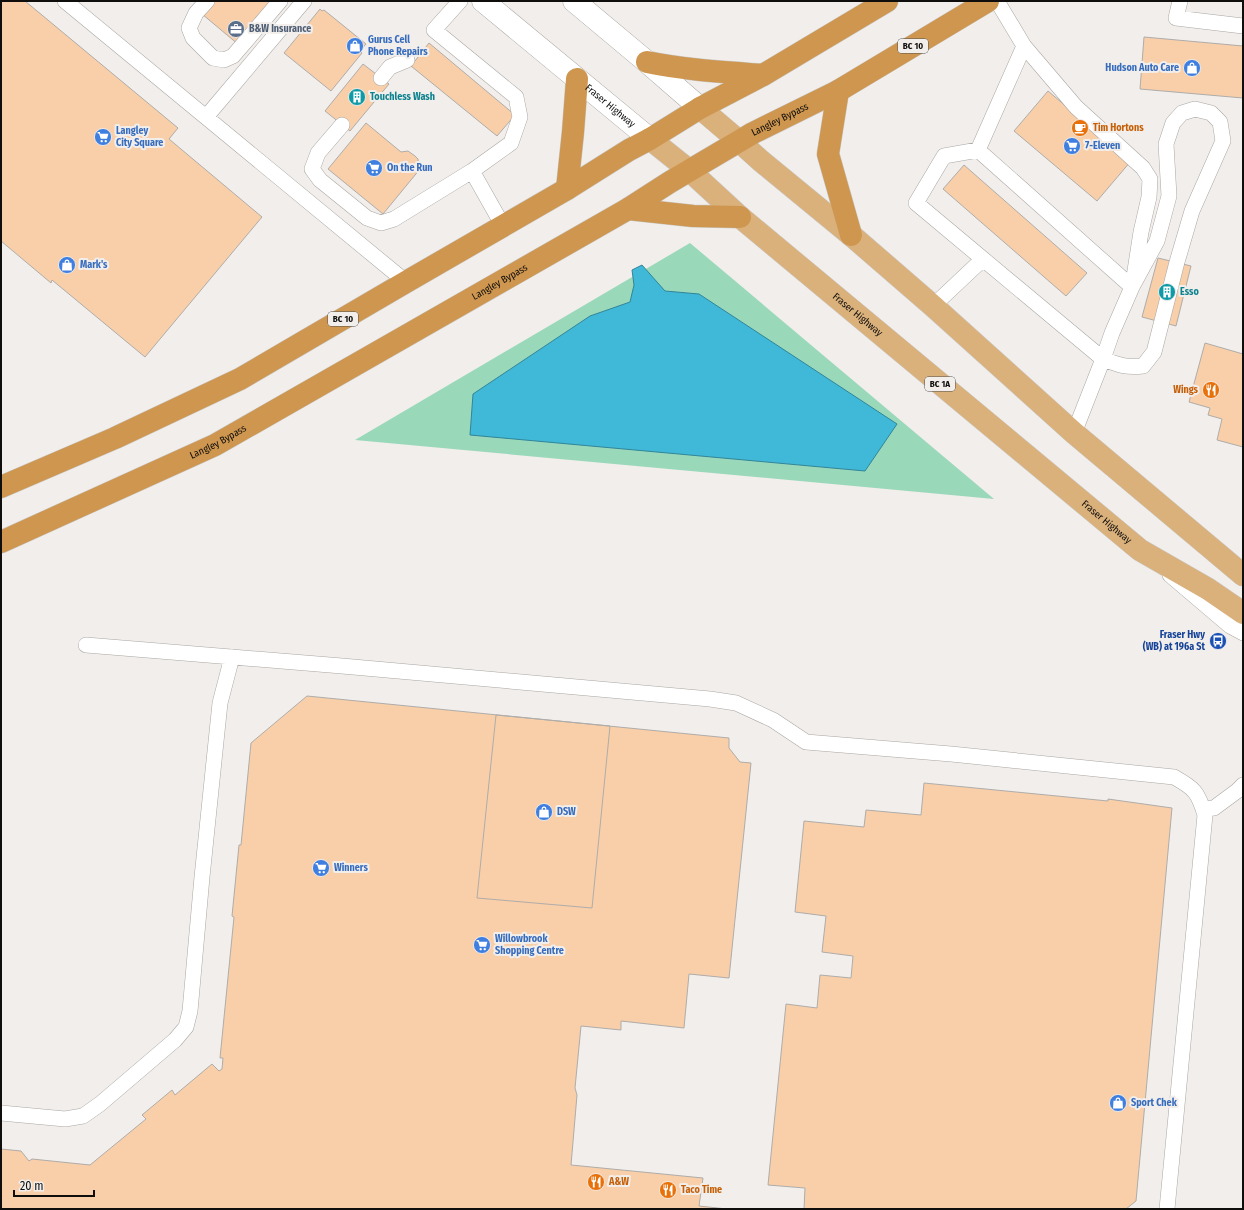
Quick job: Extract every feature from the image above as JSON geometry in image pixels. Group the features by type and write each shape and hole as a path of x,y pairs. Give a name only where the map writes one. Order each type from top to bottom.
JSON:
{"highway":[{"name":"BC 10","path":"1,487 114,438 240,379 567,189 700,108 763,75 887,1"},
{"name":"Langley Bypass","path":"1,542 215,445 628,209 753,133 838,91 988,1"},
{"path":"647,62 673,67 763,75"},
{"path":"567,189 577,79"},
{"path":"838,91 828,154 851,235"},
{"path":"628,209 693,216 740,218"}],"main road":[{"name":"Fraser Highway","path":"483,1 690,171 740,218 1140,550 1208,589 1243,613"},
{"path":"574,1 761,161 851,235 933,306 1074,433 1243,575"}],"lane":[{"path":"65,1 406,282"},
{"path":"207,1 196,13 189,28 193,38 213,58 224,60 233,56 280,1"},
{"path":"206,117 304,1"},
{"path":"342,125 318,153 312,169 320,180 367,218 380,224 394,219 472,171 512,143 520,117 516,97 434,30 460,1"},
{"path":"997,1 1024,46 1076,107 1143,168 1150,179 1149,198 1141,232 1132,287"},
{"path":"1180,1 1176,18 1243,26"},
{"path":"978,150 1024,46"},
{"path":"381,78 390,67 407,60"},
{"path":"978,150 944,156 916,203 1103,359 1117,365 1130,368 1143,366 1154,352 1177,262 1192,212 1223,141 1220,122 1211,113 1195,109 1182,113 1173,123 1166,144 1169,196 1157,241 1132,287 1112,333 1103,359 1074,433"},
{"path":"978,150 1132,287"},
{"path":"472,171 503,226"},
{"path":"933,306 983,259"},
{"path":"1140,550 1230,626 1243,634"},
{"path":"86,645 664,695 736,703 773,720 806,742 951,754 1174,777 1193,789 1201,801 1205,814 1167,1209"},
{"path":"1,1114 65,1119 83,1116 100,1104 162,1052 186,1027 190,1011 220,703 232,657"},
{"path":"1203,810 1214,808 1243,785"}],"green space":[{"path":"690,243 994,499 355,440"}],"water":[{"path":"642,265 665,291 699,294 897,424 865,471 470,435 473,394 590,316 630,302 634,285 632,270"}],"building":[{"path":"1,1 25,1 178,128 169,139 262,217 145,357 52,280 51,283 1,241"},
{"name":"B&W Insurance","path":"213,1 276,1 239,45 202,14"},
{"path":"320,9 322,11 324,10 366,44 360,51 362,53 331,91 284,53"},
{"name":"Hudson Auto Care","path":"1144,37 1243,46 1243,98 1140,89"},
{"path":"429,43 515,115 497,136 411,66"},
{"name":"Touchless Wash","path":"363,64 389,84 350,131 325,111"},
{"name":"7-Eleven","path":"1048,91 1131,161 1097,201 1014,131"},
{"name":"On the Run","path":"366,123 401,152 408,151 415,156 418,159 420,169 383,214 328,169"},
{"path":"964,165 1087,273 1066,296 943,189"},
{"name":"Esso","path":"1158,258 1191,266 1176,326 1142,317"},
{"path":"1205,343 1243,354 1243,447 1217,440 1222,419 1208,415 1210,408 1189,402"},
{"name":"Willowbrook Shopping Centre","path":"307,696 729,738 729,748 740,762 751,763 729,978 689,974 684,1028 621,1021 621,1030 581,1026 575,1088 577,1095 571,1165 703,1178 699,1206 727,1209 1,1209 1,1149 21,1151 29,1161 32,1159 90,1165 146,1119 142,1115 172,1090 175,1095 212,1064 219,1071 222,1069 223,1058 220,1058 234,917 232,916 251,743"},
{"name":"DSW","path":"496,715 610,726 592,908 477,898"},
{"path":"924,783 1108,801 1108,799 1172,808 1136,1201 1126,1209 804,1209 805,1188 768,1185 786,1004 817,1008 820,975 851,978 853,956 822,952 826,916 795,912 804,821 864,827 866,810 921,815"}],"place":[{"name":"B&W Insurance","path":"236,29"},
{"name":"Gurus Cell Phone Repairs","path":"355,46"},
{"name":"Hudson Auto Care","path":"1192,68"},
{"name":"Touchless Wash","path":"357,97"},
{"name":"Tim Hortons","path":"1080,128"},
{"name":"Langley City Square","path":"103,137"},
{"name":"7-Eleven","path":"1072,146"},
{"name":"On the Run","path":"374,168"},
{"name":"Mark's","path":"67,265"},
{"name":"Esso","path":"1167,292"},
{"name":"Wings","path":"1211,390"},
{"name":"Fraser Hwy (WB) at 196a St","path":"1218,641"},
{"name":"DSW","path":"544,812"},
{"name":"Winners","path":"321,868"},
{"name":"Willowbrook Shopping Centre","path":"482,945"},
{"name":"Sport Chek","path":"1118,1103"},
{"name":"A&W","path":"596,1182"},
{"name":"Taco Time","path":"668,1190"}]}
